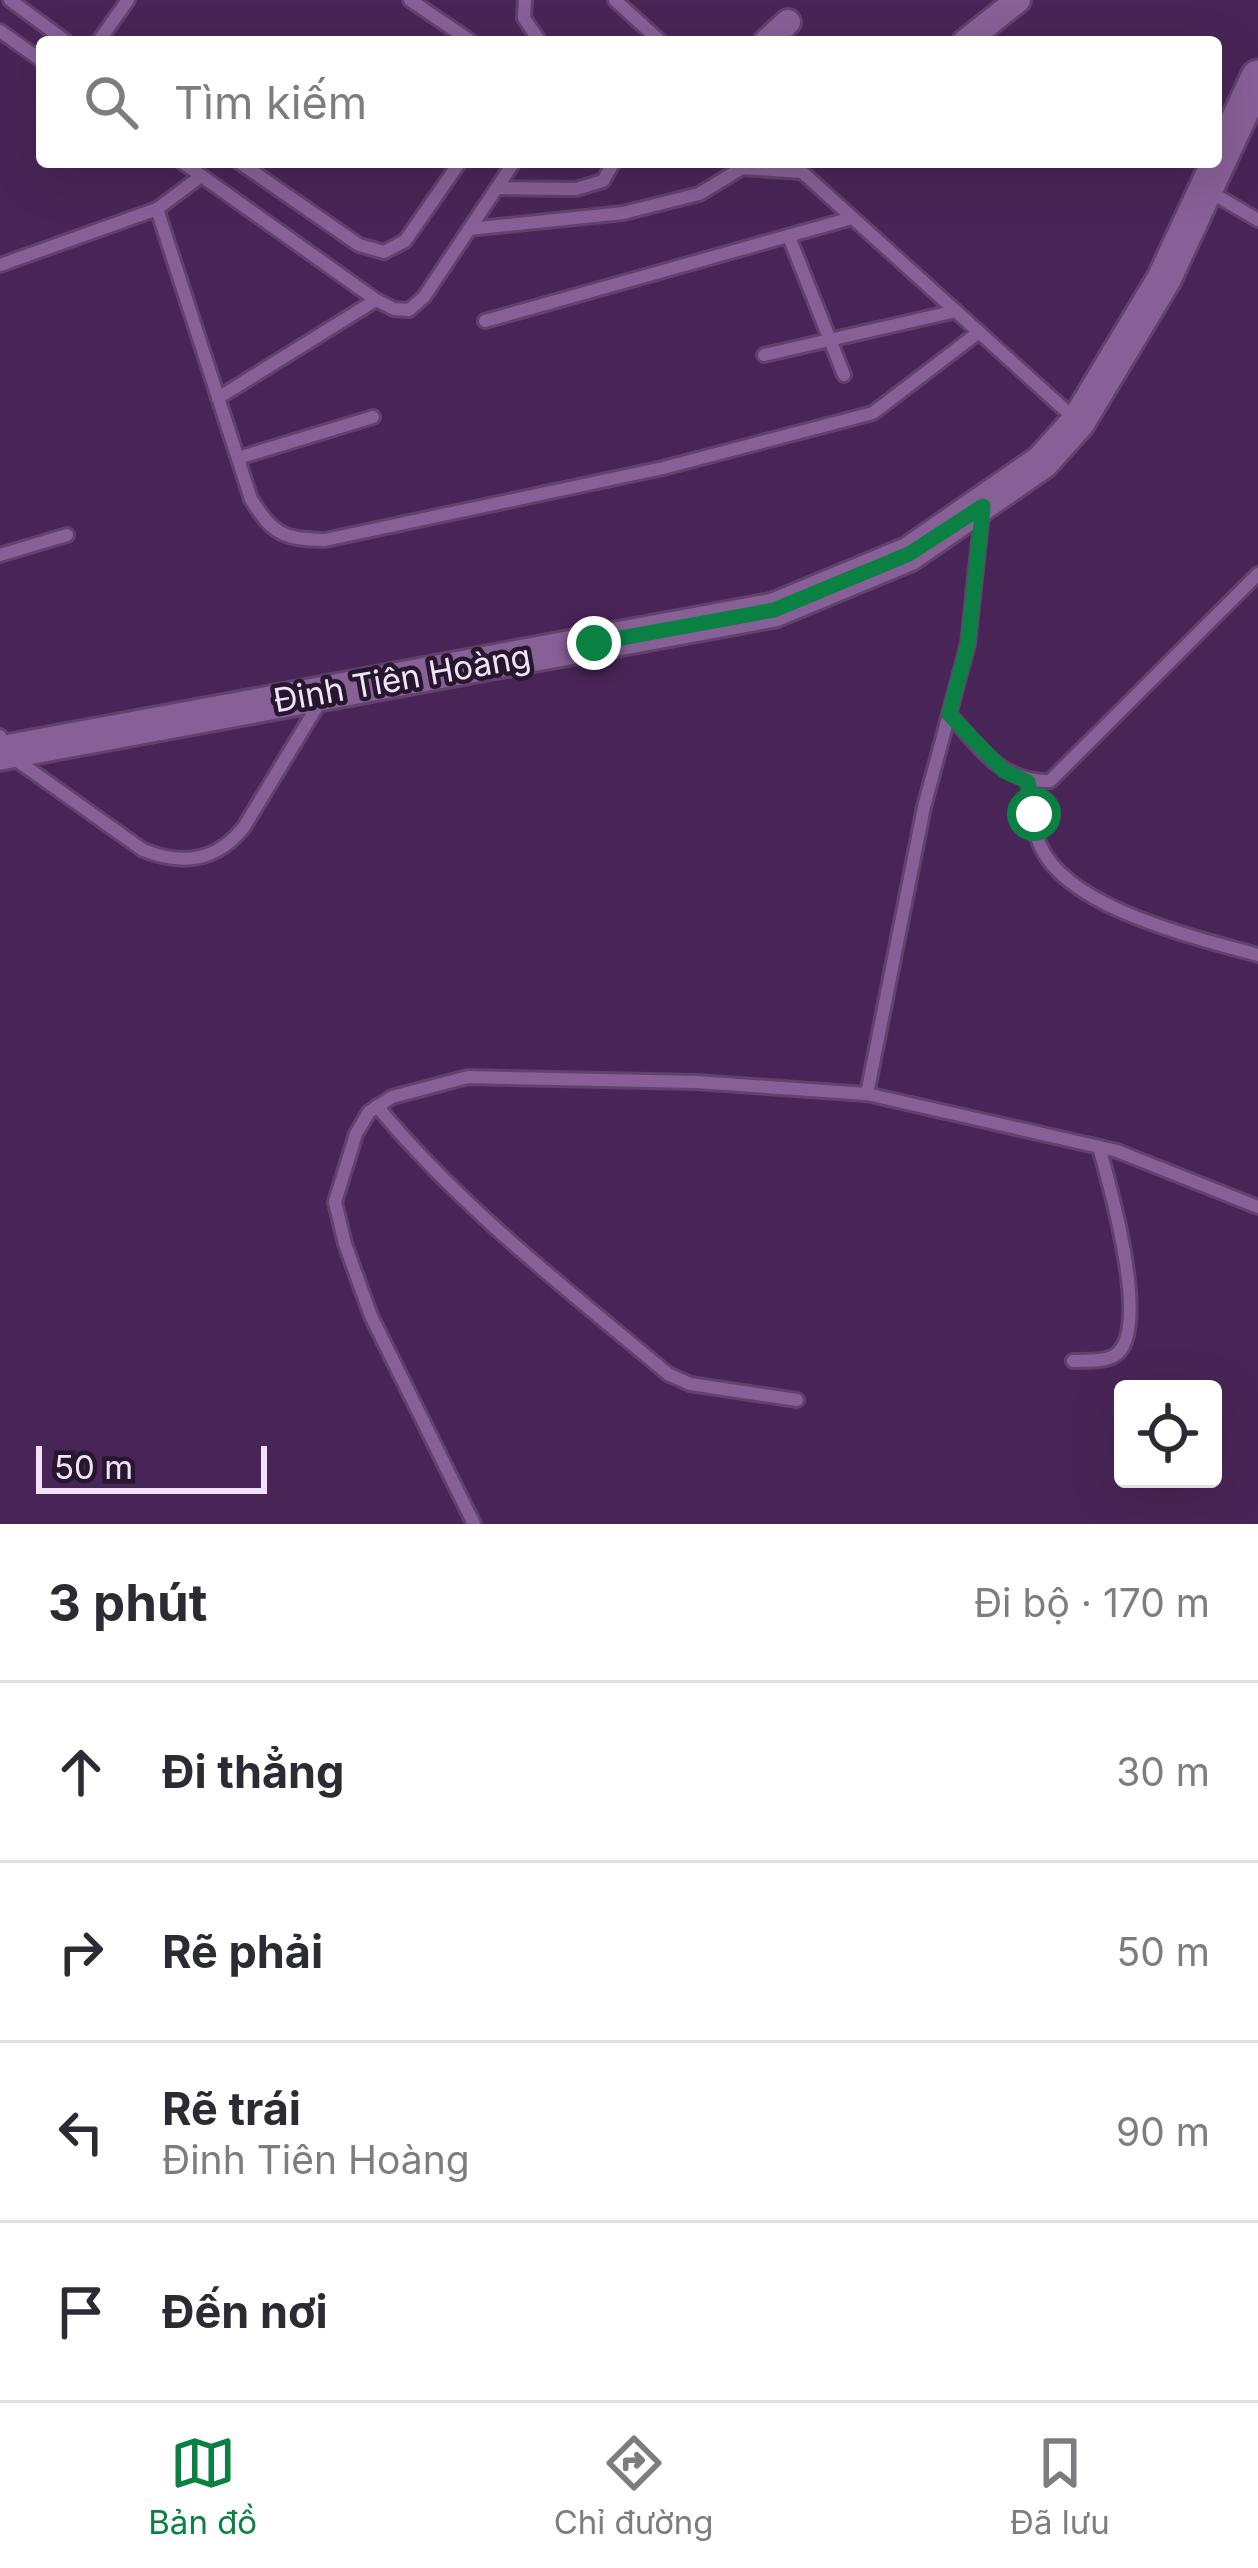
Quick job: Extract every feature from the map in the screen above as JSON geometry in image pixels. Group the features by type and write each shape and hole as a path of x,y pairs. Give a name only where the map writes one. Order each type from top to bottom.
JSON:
{"main road":[{"name":"Đinh Tiên Hoàng","path":"1222,155 1258,77"},
{"name":"Đinh Tiên Hoàng","path":"2,747 774,610 909,554 1042,462 1078,422 1164,279 1216,168"}],"street":[{"path":"973,36 1018,0"},
{"path":"773,36 788,22"}],"lane":[{"path":"10,0 59,36"},
{"path":"102,36 128,0"},
{"path":"410,0 463,36"},
{"path":"525,0 524,18 536,36"},
{"path":"615,0 654,36"},
{"path":"0,31 36,58"},
{"path":"190,168 376,300 410,310 424,297 510,168"},
{"path":"248,168 359,245 384,252 405,241 456,168"},
{"path":"497,188 576,189 603,181 611,168"},
{"path":"469,230 623,213 699,194 737,168"},
{"path":"797,168 1078,422"},
{"path":"0,265 157,209 201,176"},
{"path":"1206,189 1258,220"},
{"path":"157,209 251,499 267,526 293,539 325,540 662,468 873,413 979,332"},
{"path":"485,321 852,218"},
{"path":"789,238 844,375"},
{"path":"218,398 376,300"},
{"path":"764,356 956,311"},
{"path":"238,458 373,418"},
{"path":"867,1094 924,807 968,644 983,506"},
{"path":"0,555 67,535"},
{"path":"949,714 1004,771 1028,782 1050,781 1258,574"},
{"path":"2,747 143,850 169,860 213,856 244,827 326,692"},
{"path":"1028,782 1040,847 1067,880 1147,924 1258,955"},
{"path":"475,1524 371,1316 335,1202 356,1134 377,1106 392,1097 468,1077 696,1082 867,1094 1099,1147 1258,1207"},
{"path":"377,1106 540,1269 668,1375 690,1384 797,1400"},
{"path":"1073,1360 1111,1358 1123,1348 1126,1336 1129,1298 1123,1237 1099,1147"}],"route":[{"path":"594,643 774,610 909,554 983,506 968,644 949,714 1004,771 1028,782 1034,814"}]}
